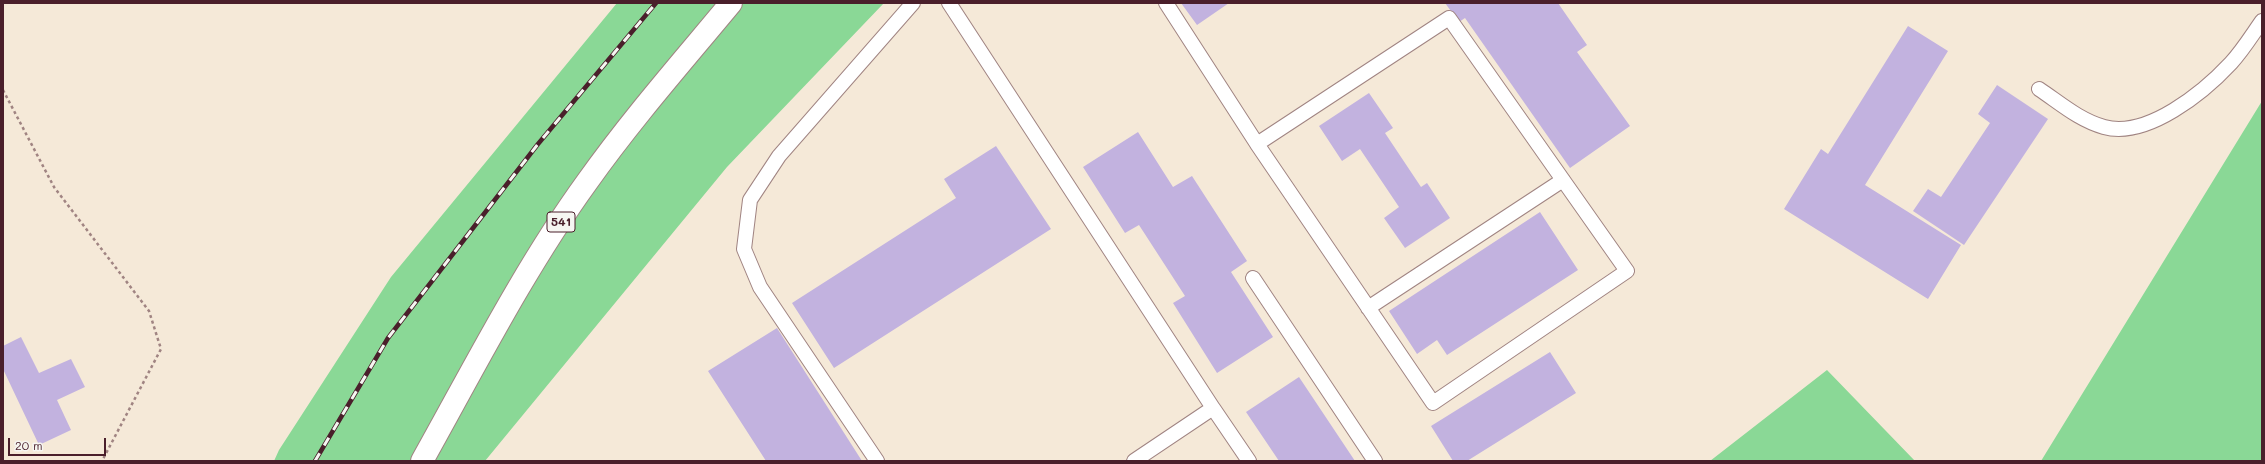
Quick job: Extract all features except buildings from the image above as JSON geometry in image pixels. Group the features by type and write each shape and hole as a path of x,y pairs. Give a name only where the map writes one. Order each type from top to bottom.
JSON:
{"main road":[{"name":"541","path":"422,461 523,282 586,183 655,92 731,3"}],"lane":[{"path":"877,461 760,287 744,249 750,200 779,156 913,3"},
{"path":"949,3 1249,461"},
{"path":"1166,3 1257,144 1433,403 1627,271 1449,18 1257,144"},
{"path":"2039,89 2082,119 2105,128 2128,129 2151,123 2202,91 2232,62 2262,21"},
{"path":"1368,308 1563,180"},
{"path":"1253,278 1375,461"},
{"path":"1134,461 1213,408"}],"path":[{"path":"3,90 54,187 149,311 161,348 102,461"}],"green space":[{"path":"617,3 884,3 727,167 485,461 274,461 279,450 391,277"},
{"path":"2262,101 2262,461 2041,461"},
{"path":"1827,370 1915,461 1710,461"}],"railway":[{"path":"315,461 388,338 538,144 656,3"}]}
